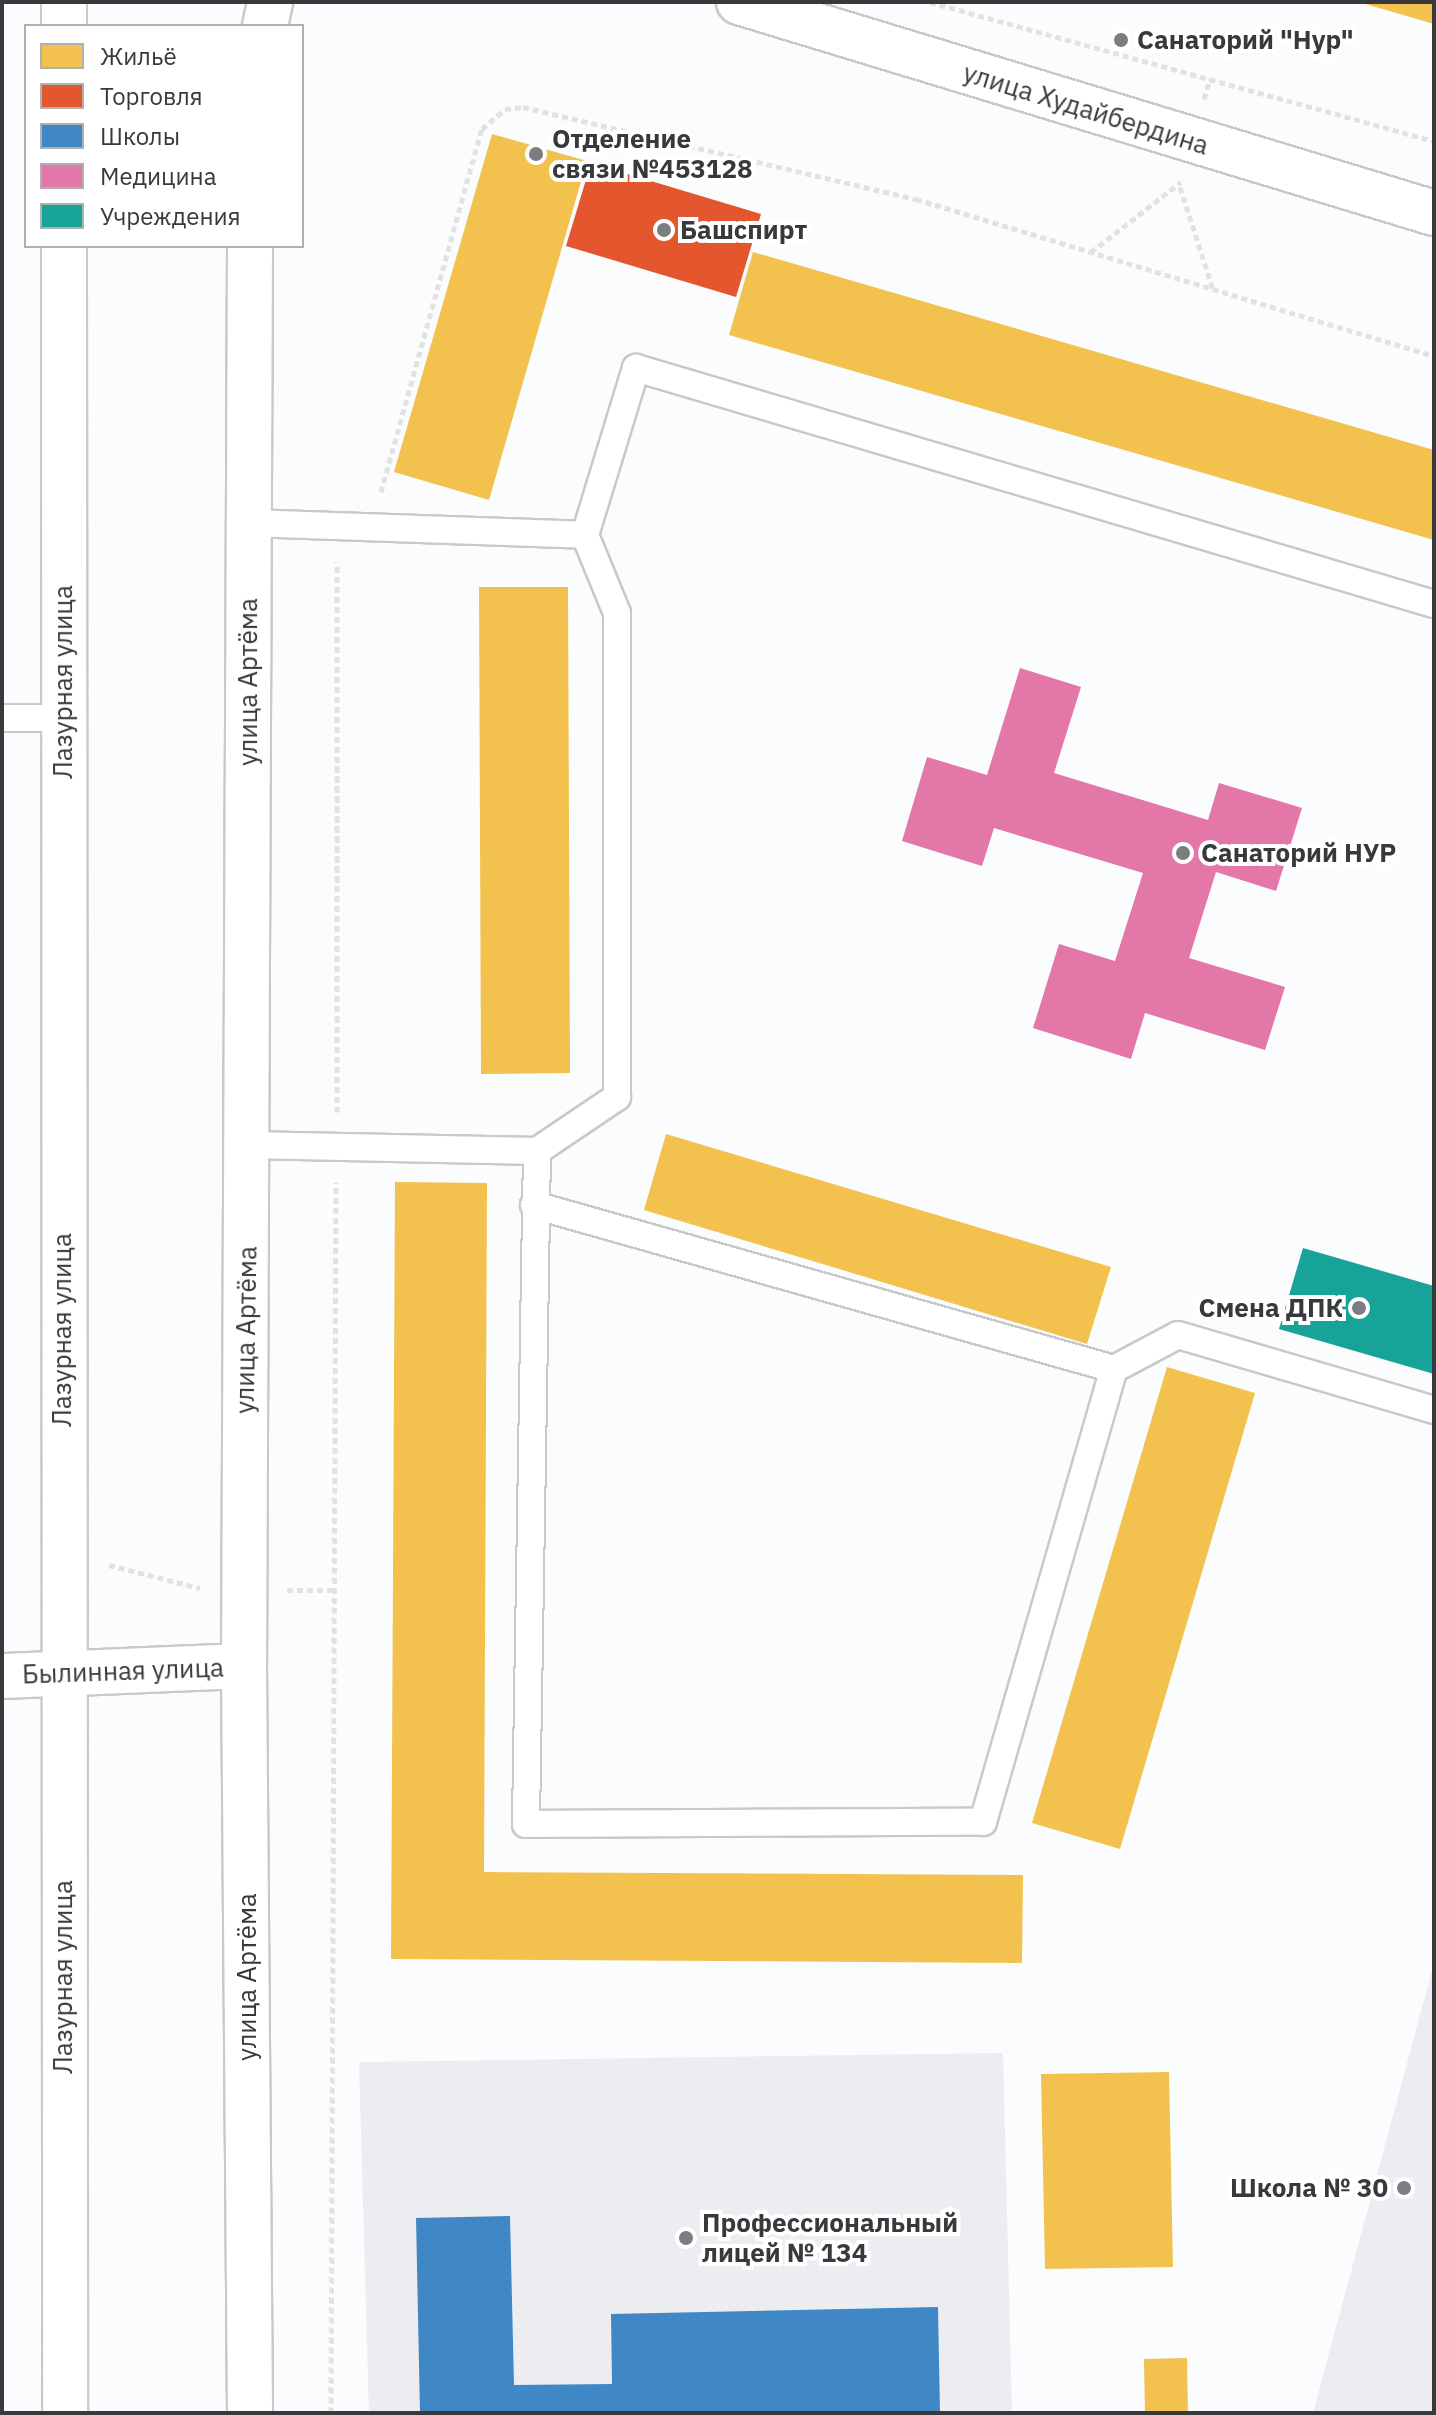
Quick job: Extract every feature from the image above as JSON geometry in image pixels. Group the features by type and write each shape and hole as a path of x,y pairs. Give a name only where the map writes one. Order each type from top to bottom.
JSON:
{"main road":[{"path":"64,2 64,24"},
{"path":"265,24 270,2"},
{"name":"улица Худайбердина","path":"739,2 1434,213"},
{"name":"Лазурная улица","path":"64,248 61,1676 65,2413"},
{"name":"улица Артёма","path":"250,248 244,1666 250,2413"},
{"name":"Былинная улица","path":"2,1676 61,1676 244,1666"}],"lane":[{"path":"248,1145 537,1151 617,1097 617,613 585,535 636,368 1434,604"},
{"path":"248,523 585,535"},
{"path":"2,718 63,718"},
{"path":"537,1151 526,1824 983,1822 1114,1369"},
{"path":"534,1205 1114,1369 1178,1335 1434,1410"}],"path":[{"path":"930,2 1434,141"},
{"path":"371,527 482,129 505,109 523,107 916,199 1434,356"},
{"path":"1185,169 1180,187 1213,289"},
{"path":"1091,252 1180,187"},
{"path":"331,2413 337,526"},
{"path":"62,1552 201,1588"},
{"path":"282,1590 333,1590"}],"shaded area":[{"name":"Школа № 30","path":"1434,1963 1434,2413 1313,2413"},
{"name":"Профессиональный лицей № 134","path":"1003,2053 1012,2413 369,2413 359,2062"}],"building: Жильё":[{"path":"1434,2 1434,24 1362,3"},
{"path":"492,134 587,161 489,500 394,472"},
{"path":"753,252 1434,450 1434,540 729,335"},
{"path":"479,587 568,587 570,1073 481,1074"},
{"path":"666,1134 1111,1267 1087,1344 644,1210"},
{"path":"395,1182 487,1183 484,1872 1023,1875 1022,1963 391,1959"},
{"path":"1167,1367 1255,1393 1120,1849 1032,1823"},
{"path":"1169,2072 1173,2267 1045,2269 1041,2074"},
{"path":"1187,2358 1188,2413 1145,2413 1144,2359"}],"building: Торговля":[{"name":"Башспирт","path":"591,163 761,214 736,297 566,246"}],"building: Школы":[{"path":"510,2216 514,2385 612,2384 611,2314 938,2307 940,2413 420,2413 416,2218"}],"building: Медицина":[{"name":"Санаторий НУР","path":"1020,668 1081,687 1054,773 1208,820 1219,783 1302,808 1276,891 1216,872 1189,958 1285,987 1265,1050 1145,1013 1131,1059 1033,1028 1059,944 1115,961 1143,873 994,828 982,866 902,841 927,757 987,775"}],"building: Учреждения":[{"name":"Смена ДПК","path":"1303,1248 1434,1286 1434,1374 1279,1329"}],"place":[{"name":"Санаторий \"Нур\"","path":"1121,40"},
{"name":"Отделение связи №453128","path":"536,154"},
{"name":"Башспирт","path":"664,230"},
{"name":"Санаторий НУР","path":"1183,853"},
{"name":"Смена ДПК","path":"1359,1308"},
{"name":"Школа № 30","path":"1404,2188"},
{"name":"Профессиональный лицей № 134","path":"686,2238"}]}
